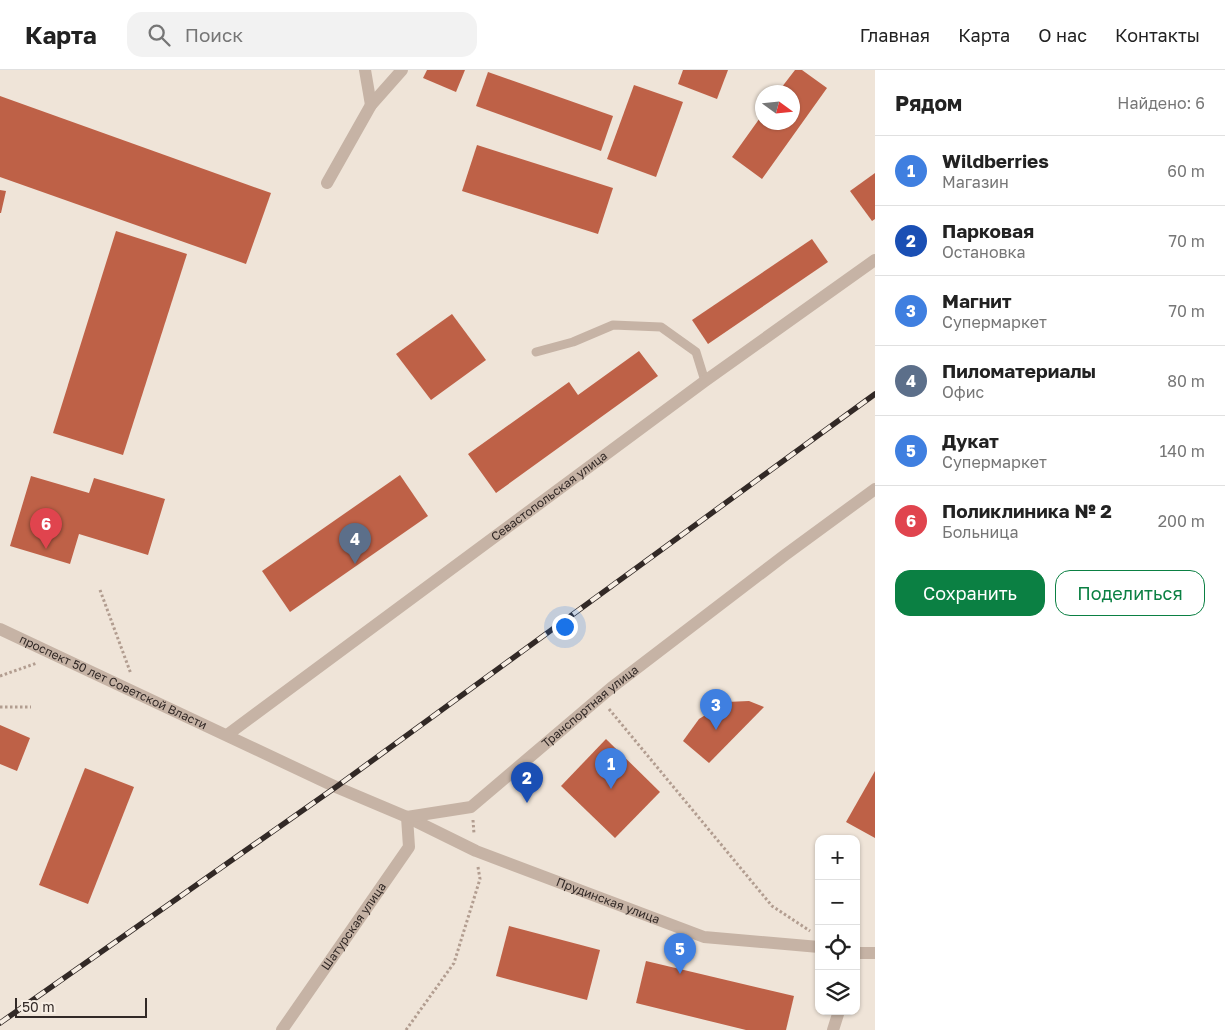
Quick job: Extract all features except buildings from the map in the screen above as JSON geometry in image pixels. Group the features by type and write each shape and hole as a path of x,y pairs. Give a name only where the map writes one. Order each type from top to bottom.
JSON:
{"street":[{"path":"365,70 372,104"},
{"path":"327,183 372,104 402,70"},
{"name":"Севастопольская улица","path":"227,735 705,381 875,260"},
{"name":"Транспортная улица","path":"471,807 611,688 785,555 875,490"},
{"name":"проспект 50 лет Советской Власти","path":"0,630 227,735"},
{"path":"227,735 336,787 407,817 471,807"},
{"name":"Прудинская улица","path":"407,817 476,851 704,937 815,947"},
{"name":"Шатурская улица","path":"282,1030 409,847 407,817"},
{"path":"860,953 875,953"},
{"path":"833,1030 838,1015"}],"lane":[{"path":"536,352 573,342 613,325 661,326 696,352 705,381"}],"path":[{"path":"100,590 138,694"},
{"path":"0,676 59,656"},
{"path":"600,698 772,906 811,931"},
{"path":"0,707 31,707"},
{"path":"406,1030 454,963 480,879 471,807"}],"railway":[{"path":"0,1023 336,787 875,394"}],"place":[{"name":"Поликлиника № 2","path":"46,549"},
{"name":"Пиломатериалы","path":"355,564"},
{"name":"Магнит","path":"716,730"},
{"name":"Wildberries","path":"611,789"},
{"name":"Парковая","path":"527,803"},
{"name":"Дукат","path":"680,974"}]}
